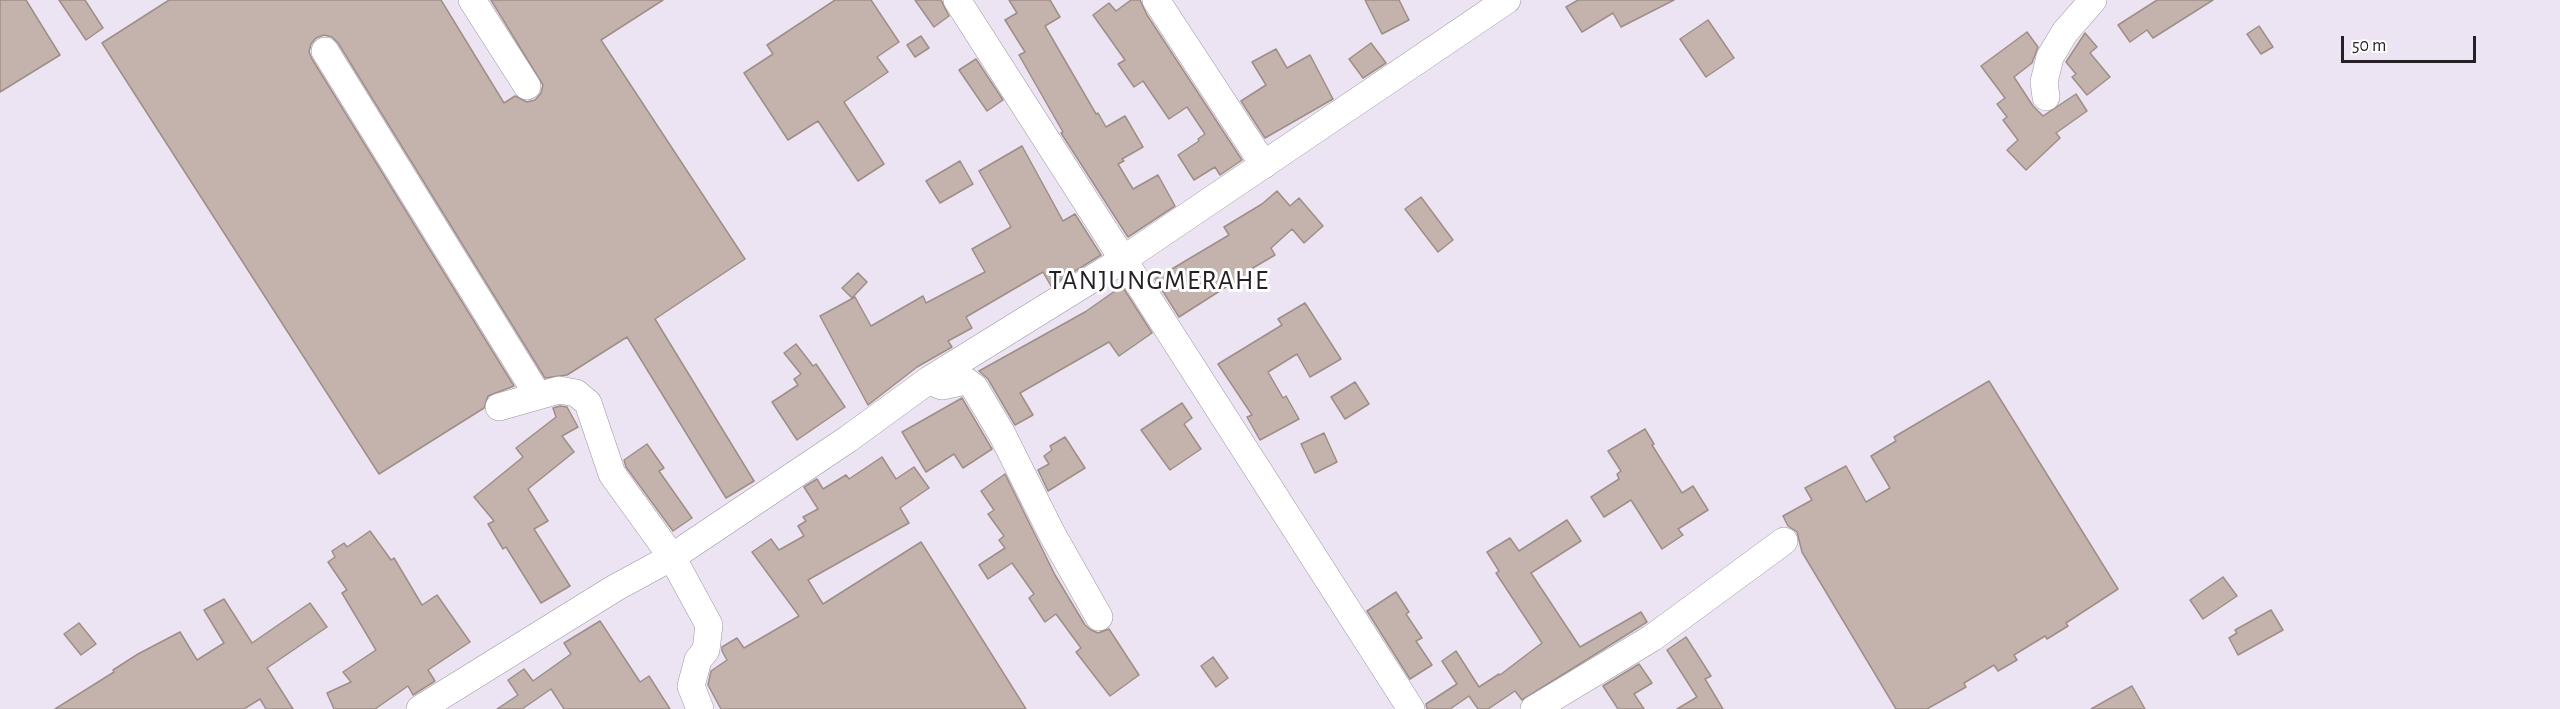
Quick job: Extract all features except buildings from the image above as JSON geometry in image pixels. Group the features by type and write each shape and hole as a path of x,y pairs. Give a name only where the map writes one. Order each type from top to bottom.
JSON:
{"street":[{"path":"472,0 527,86"},
{"path":"957,0 1411,709"},
{"path":"1156,0 1264,165"},
{"path":"2046,97 2044,82 2050,57 2065,33 2093,0"},
{"path":"420,709 615,588 672,557 848,439 929,380 1124,259 1500,2"},
{"path":"325,51 537,394"},
{"path":"929,380 942,386 966,381 974,387 986,405 1052,534 1099,616"},
{"path":"499,406 537,394 568,391 583,397 588,403 612,474 672,557 709,625 707,644 698,660 691,686 700,709"},
{"path":"1534,709 1652,638 1784,540"}],"district":[{"name":"TANJUNGMERAHE","path":"1159,281"}]}
